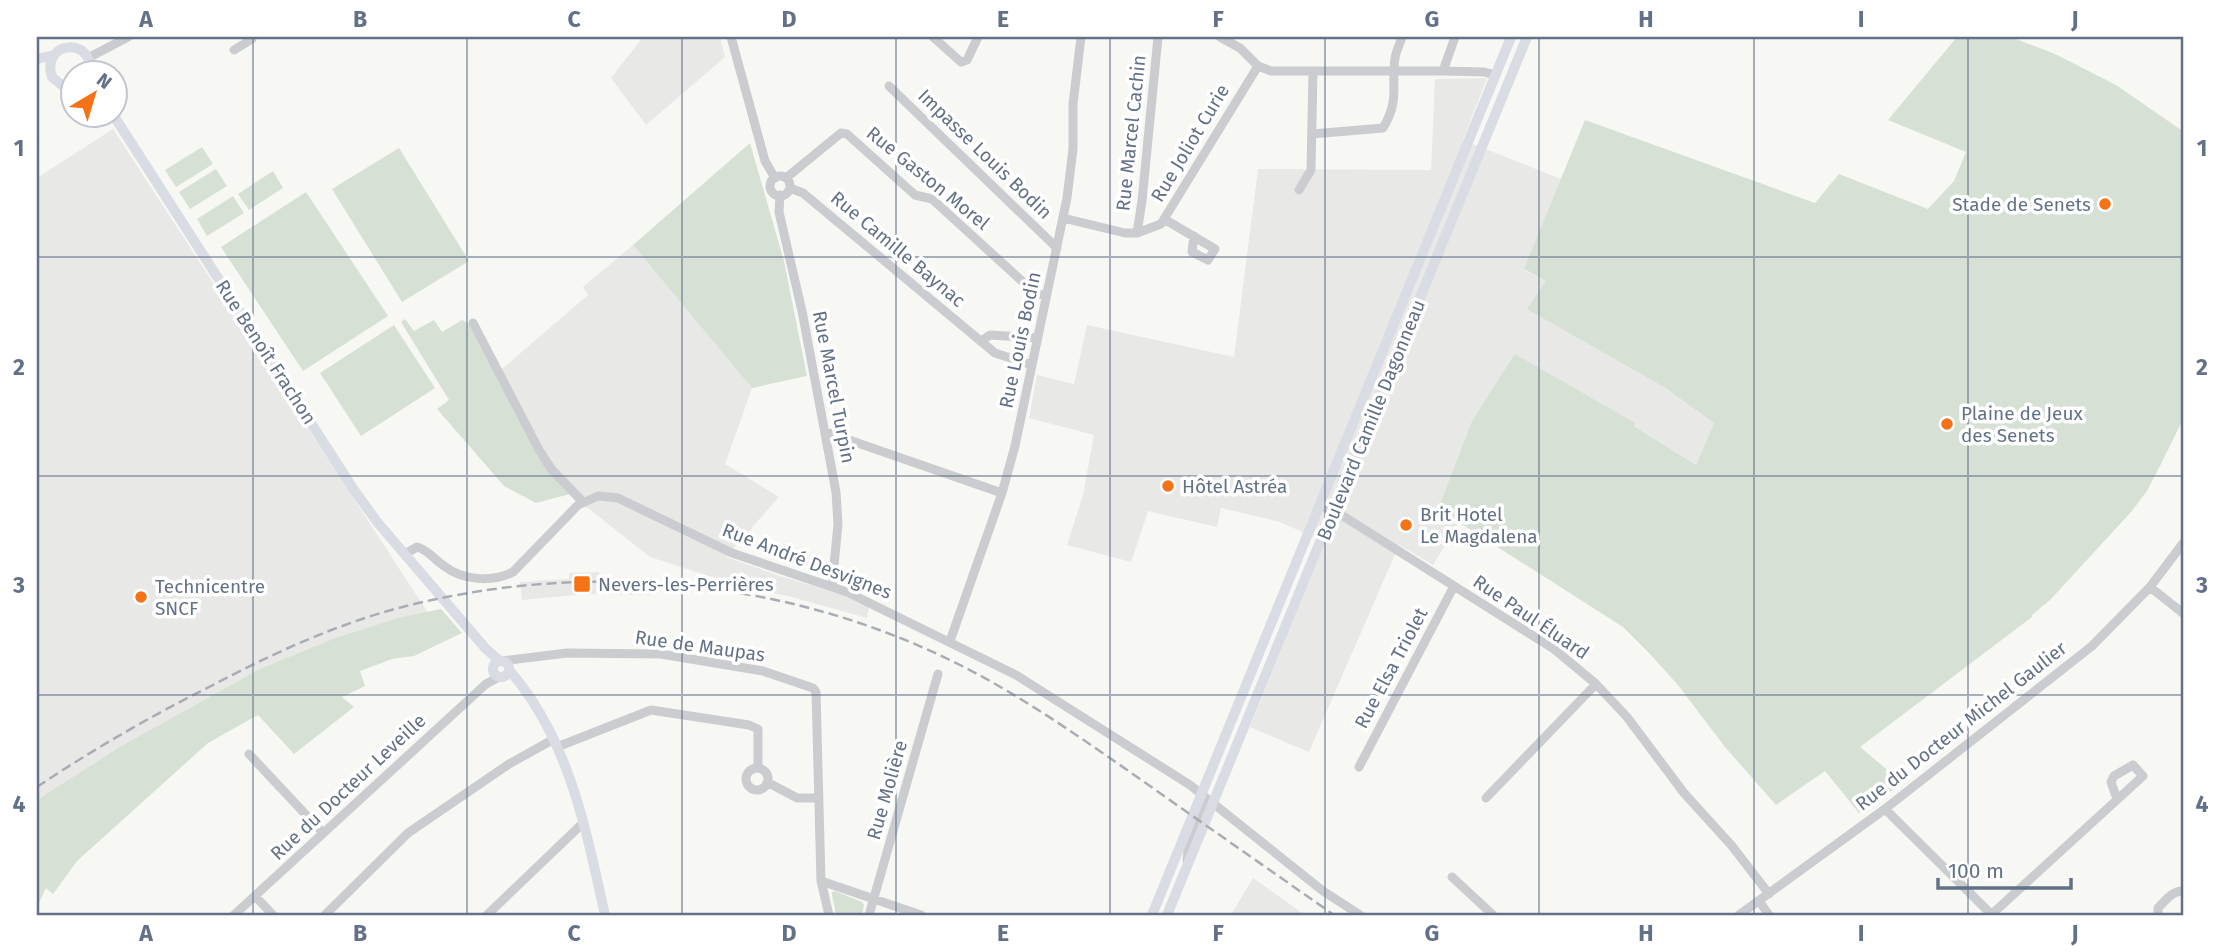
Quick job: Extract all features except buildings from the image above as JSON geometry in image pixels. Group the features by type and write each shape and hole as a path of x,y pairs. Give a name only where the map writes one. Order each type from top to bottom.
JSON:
{"main road":[{"path":"57,37 50,70 55,81 60,84"},
{"path":"64,37 71,47 83,51 88,58"},
{"name":"Boulevard Camille Dagonneau","path":"1205,803 1384,344 1511,37"},
{"name":"Boulevard Camille Dagonneau","path":"1205,803 1334,512 1527,37"},
{"path":"37,61 71,47"},
{"path":"37,61 50,70"},
{"name":"Rue Benoît Frachon","path":"123,130 354,490 378,523 501,669"},
{"path":"501,669 530,700 556,743 569,774 583,823 605,915"},
{"path":"1154,915 1162,892 1191,839 1205,803"},
{"path":"1167,915 1186,869 1191,839"}],"street":[{"path":"88,58 128,37"},
{"path":"234,50 251,39 250,37"},
{"path":"731,37 765,161 775,177"},
{"path":"933,37 961,62 967,60 978,37"},
{"name":"Rue Louis Bodin","path":"950,641 1002,493 1015,446 1063,218 1073,149 1073,104 1081,37"},
{"name":"Rue Marcel Cachin","path":"1137,233 1158,37"},
{"path":"1220,37 1240,48 1258,66 1271,71 1443,71 1496,75"},
{"path":"1312,134 1383,128 1390,116 1395,97 1395,56 1402,37"},
{"path":"1443,71 1455,37"},
{"name":"Rue Joliot Curie","path":"1137,233 1161,223 1164,219 1258,66"},
{"path":"1299,190 1311,170 1313,71"},
{"name":"Impasse Louis Bodin","path":"889,86 1057,248"},
{"name":"Rue Gaston Morel","path":"786,178 841,133 847,134 915,195 932,199 1034,292 1045,296"},
{"path":"775,177 786,178 790,182 790,188 785,194 774,193 771,188 775,177"},
{"name":"Rue Camille Baynac","path":"790,188 803,194 995,353 1032,365"},
{"name":"Rue Marcel Turpin","path":"780,195 779,212 802,311 836,492 838,524 832,586"},
{"path":"1063,218 1125,233 1137,233"},
{"path":"1164,219 1194,236"},
{"path":"405,554 417,547 460,575 473,578 505,576 513,572 583,502 552,470 539,450 472,323"},
{"path":"981,341 990,335 1037,338"},
{"path":"826,432 1002,493"},
{"name":"Rue André Desvignes","path":"583,502 598,496 618,498 733,553 848,592 950,641 1016,675 1205,803"},
{"name":"Rue Paul Éluard","path":"1320,506 1334,512 1554,649 1596,684 1627,717 1684,793 1732,846 1769,894"},
{"name":"Rue du Docteur Michel Gaulier","path":"1739,915 1885,809 2092,646 2150,587 2184,542"},
{"name":"Rue Elsa Triolet","path":"1359,767 1454,586"},
{"path":"2150,587 2184,614"},
{"name":"Rue de Maupas","path":"501,669 519,659 567,653 661,654 763,671 813,688 816,691 821,881 829,915"},
{"name":"Rue du Docteur Leveille","path":"234,915 501,669"},
{"name":"Rue Molière","path":"869,915 938,674"},
{"path":"1486,799 1596,684"},
{"path":"325,915 408,833 509,764 556,743 651,709 749,725 758,729 758,768"},
{"path":"249,754 323,833"},
{"path":"758,768 766,773 767,782 762,788 755,789 747,783 748,772 758,768"},
{"path":"767,782 797,798 819,798"},
{"path":"1885,809 1992,915 2117,799"},
{"path":"1205,803 1323,891 1360,915"},
{"path":"487,915 583,823"},
{"path":"1452,877 1493,915"},
{"path":"821,881 921,915"},
{"path":"2158,915 2158,908 2170,896 2184,891"},
{"path":"255,896 273,915"},
{"path":"1759,901 1769,915"}],"shaded area":[{"path":"643,37 720,37 725,57 646,125 611,78"},
{"name":"Plaine de Jeux des Senets","path":"1957,37 2011,37 2055,54 2116,85 2184,132 2184,417 2147,491 2051,599 2032,617 1860,747 1903,783 1859,813 1825,771 1776,805 1725,747 1678,685 1623,627 1438,509 1472,421 1515,354 1635,423 1634,426 1696,465 1714,423 1664,387 1527,309 1546,281 1524,269 1585,120 1815,203 1839,174 1928,209 1954,181 1966,152 1888,120"},
{"path":"1487,78 1463,140 1561,179 1524,270 1546,281 1664,387 1714,423 1696,465 1633,425 1635,423 1472,421 1438,509 1459,523 1433,565 1399,545 1309,752 1250,727 1325,542 1280,522 1221,508 1217,527 1148,511 1131,562 1067,545 1083,495 1094,435 1029,418 1037,375 1074,384 1087,325 1234,357 1258,169 1431,170 1435,79"},
{"path":"114,130 434,622 37,822 37,178"},
{"path":"750,143 784,261 807,376 752,388 633,245"},
{"path":"202,147 213,164 176,187 165,170"},
{"path":"399,148 469,261 402,302 332,189"},
{"path":"216,169 227,186 190,209 179,192"},
{"path":"273,171 283,188 249,210 238,194"},
{"path":"306,192 388,316 303,371 221,247"},
{"path":"233,196 244,213 207,236 197,219"},
{"path":"633,245 752,388 725,464 779,497 726,557 838,593 869,607 867,618 788,596 749,589 650,557 570,494 537,456 495,375 588,295 583,287"},
{"path":"405,319 414,331 434,320 442,332 462,320 468,323 537,456 570,494 536,503 504,486 437,409 449,400 401,322"},
{"path":"394,325 435,388 361,436 320,373"},
{"path":"599,572 600,577 652,578 652,595 585,594 522,600 520,582 569,579 569,573"},
{"path":"441,609 462,633 414,656 392,659 360,671 365,686 342,697 354,707 294,754 258,715 208,743 77,861 53,894 46,888 37,907 37,800 120,747 260,669 333,639 398,618"},
{"path":"1253,878 1305,915 1231,915"},
{"path":"835,891 862,902 862,915 836,915 832,895"}],"railway":[{"path":"37,787 122,734 237,672 319,635 374,615 432,600 498,589 565,583 633,582 700,587 767,598 832,614 896,636 958,664 1073,733 1334,915"}],"place":[{"name":"Stade de Senets","path":"2105,204"},
{"name":"Plaine de Jeux des Senets","path":"1947,424"},
{"name":"Hôtel Astréa","path":"1168,486"},
{"name":"Brit Hotel Le Magdalena","path":"1406,525"},
{"name":"Nevers-les-Perrières","path":"582,584"},
{"name":"Technicentre SNCF","path":"141,597"}]}
